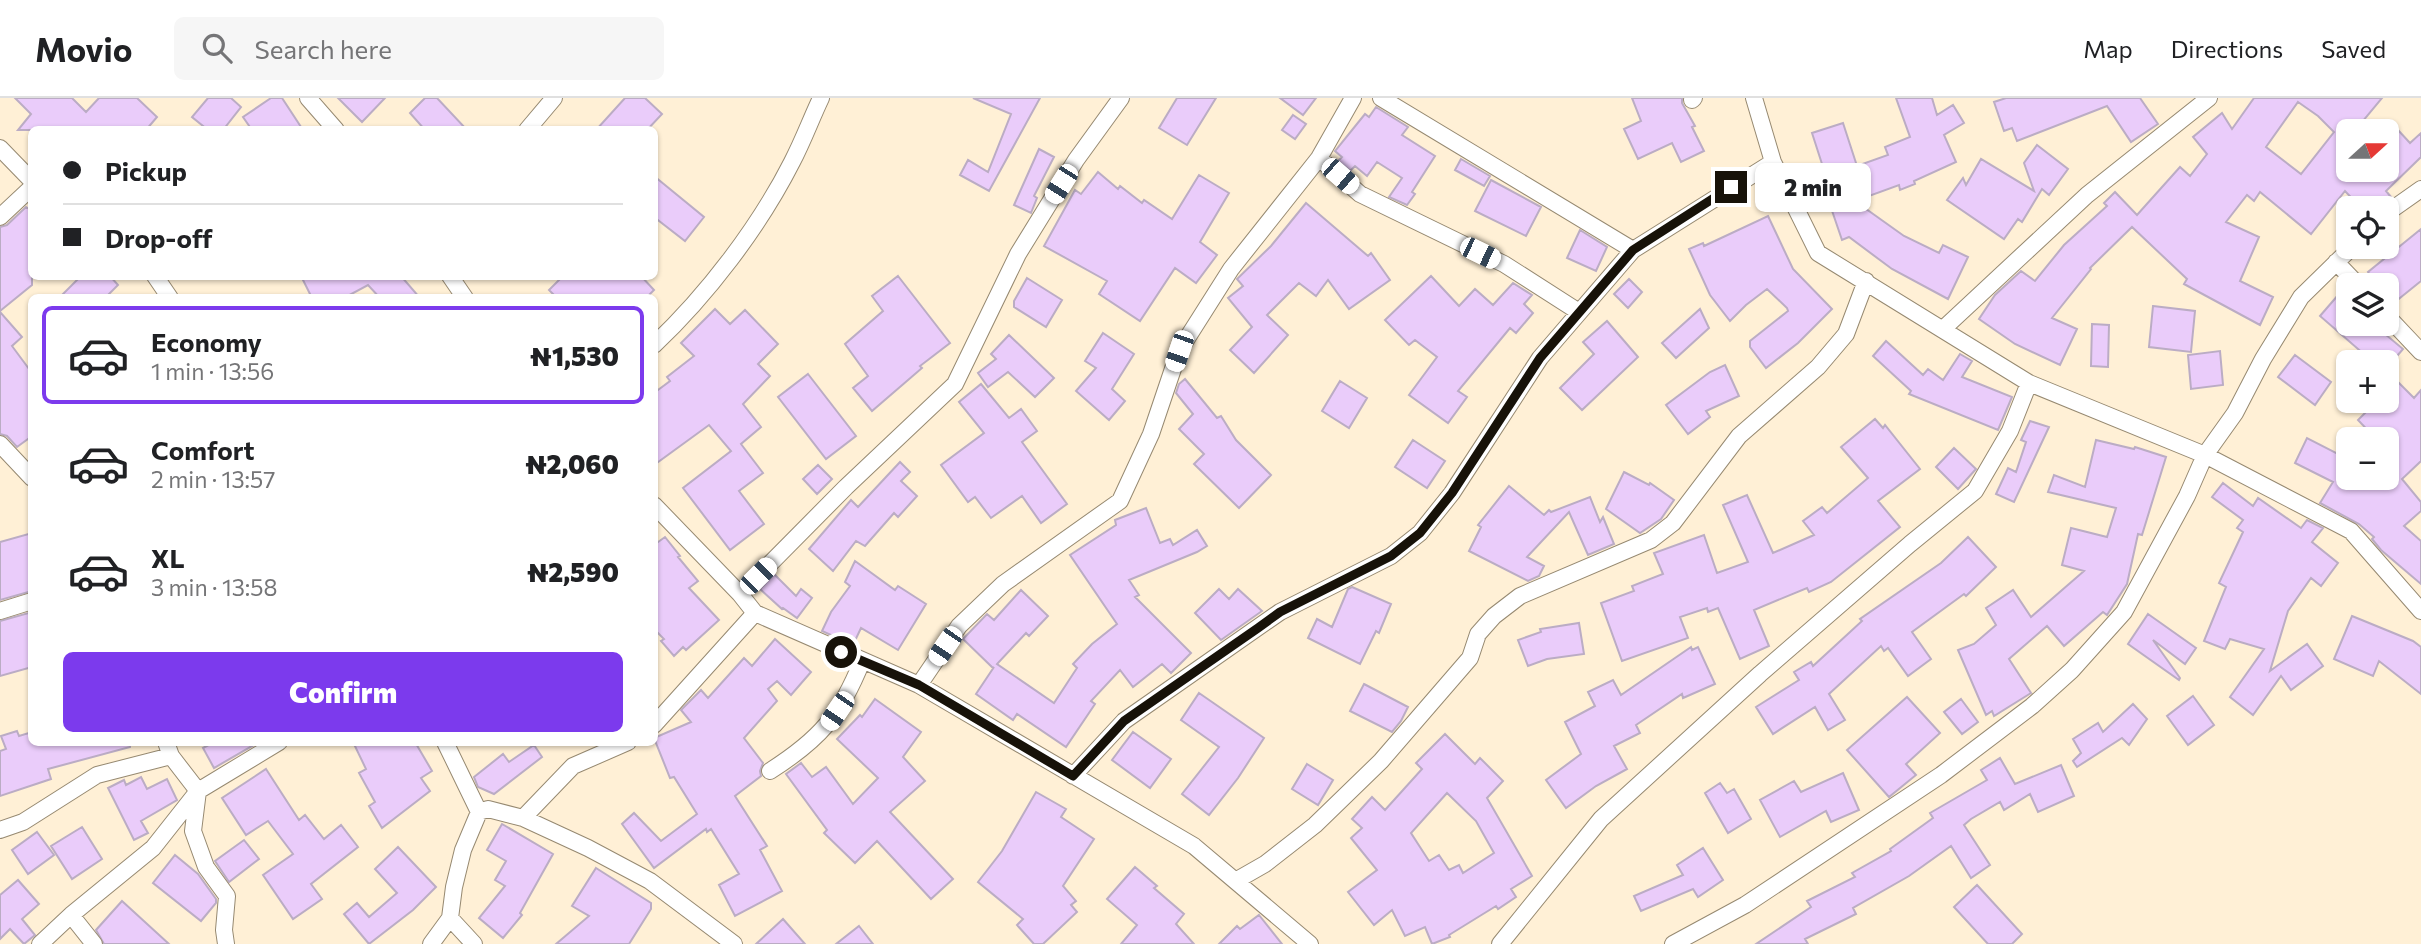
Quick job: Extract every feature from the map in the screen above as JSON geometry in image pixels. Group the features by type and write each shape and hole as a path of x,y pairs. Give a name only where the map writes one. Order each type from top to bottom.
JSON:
{"street":[{"path":"308,98 332,126"},
{"path":"530,126 554,98"},
{"path":"658,341 684,317 750,232 792,163 821,98"},
{"path":"740,594 846,487 955,384 1018,254 1076,160 1121,98"},
{"path":"919,685 959,626 1003,584 1121,501 1151,434 1179,351 1231,269 1319,158 1353,98"},
{"path":"1381,98 1633,250"},
{"path":"1754,98 1773,162 1818,253 2029,383 2205,455 2351,531 2421,611"},
{"path":"1943,328 2087,195 2209,98"},
{"path":"0,148 28,177"},
{"path":"1319,158 1360,194 1504,264 1578,312"},
{"path":"1073,776 1124,721 1280,612 1391,556 1420,533 1452,493 1540,358 1633,250 1773,162"},
{"path":"2399,205 2421,189"},
{"path":"0,217 28,191"},
{"path":"1673,944 1745,905 1941,775 2032,706 2072,670 2124,612 2187,496 2205,455 2235,413 2263,359 2301,297 2339,259"},
{"path":"2336,262 2347,273"},
{"path":"1237,880 1265,864 1315,825 1381,761 1470,658 1478,634 1494,616 1520,596 1651,540 1673,523 1739,436 1818,367 1846,334 1866,281"},
{"path":"2399,329 2421,352"},
{"path":"1500,944 1601,819 1760,674 1975,491 2010,431 2029,383"},
{"path":"0,444 28,474"},
{"path":"658,514 740,594 755,613 919,685 1194,846 1310,944"},
{"path":"0,611 28,602"},
{"path":"658,720 755,613"},
{"path":"771,771 797,754 823,731 850,692 862,662"},
{"path":"40,944 153,848 198,791 272,746"},
{"path":"447,746 479,812"},
{"path":"523,818 573,766 619,746"},
{"path":"0,830 23,822 97,775 168,749 198,791 193,831 206,867 228,896 224,930 226,944"},
{"path":"431,944 450,918 463,850 479,812 488,809 523,818 650,881 734,944"},
{"path":"71,915 94,944"},
{"path":"450,918 474,944"}],"building":[{"path":"15,98 72,98 86,112 99,98 137,98 157,117 149,126 28,126 28,130 18,130 31,114"},
{"path":"208,98 231,98 241,107 226,126 203,126 192,117"},
{"path":"271,98 282,98 300,126 249,126 243,117"},
{"path":"338,98 385,98 362,122"},
{"path":"425,98 437,98 463,126 421,126 410,113"},
{"path":"625,98 645,98 662,114 651,126 600,126"},
{"path":"973,98 1040,98 989,191 960,175 968,160 988,172 1011,114"},
{"path":"1177,98 1216,98 1187,145 1159,128"},
{"path":"1280,98 1316,98 1303,115"},
{"path":"1632,98 1682,98 1704,151 1681,162 1672,143 1638,159 1624,129 1641,121"},
{"path":"1896,98 1932,98 1937,115 1953,105 1964,123 1944,135 1956,162 1900,190 1899,185 1855,201 1904,236 1939,253 1943,245 1968,257 1948,299 1892,269 1849,237 1842,240 1827,196 1832,195 1812,133 1843,123 1857,166 1888,155 1885,147 1910,137"},
{"path":"2006,98 2140,98 2158,124 2131,142 2107,106 2017,141 2012,128 2004,131 1994,102"},
{"path":"2254,98 2382,98 2364,119 2336,119 2336,182 2395,182 2386,191 2390,196 2350,196 2345,191 2341,196 2336,196 2336,202 2311,234 2260,192 2254,201 2247,195 2226,222 2259,237 2240,281 2273,297 2260,325 2184,284 2187,279 2132,227 2090,268 2052,318 2077,329 2060,365 2015,344 1979,319 1995,295 2021,271 2035,281 2064,245 2107,206 2104,203 2115,192 2137,215 2180,167 2190,176 2207,154 2193,137 2222,113 2232,129","holes":["2298,102 2334,132 2301,174 2266,147"]},
{"path":"1376,107 1408,127 1402,135 1435,156 1412,192 1415,194 1407,205 1389,197 1402,178 1377,162 1367,176 1355,166 1350,171 1338,161 1342,157 1335,151 1365,114 1369,117"},
{"path":"1293,115 1306,124 1295,139 1282,130"},
{"path":"2399,131 2410,143 2421,133 2421,157 2399,178"},
{"path":"2037,145 2068,169 2049,195 2042,189 2022,222 2018,219 2004,239 1947,200 1963,178 1966,185 1981,159 2034,191 2024,163"},
{"path":"1039,149 1054,157 1034,196 1037,198 1031,213 1014,205"},
{"path":"1461,159 1490,176 1484,186 1455,170"},
{"path":"1098,172 1118,189 1120,186 1142,203 1144,200 1172,219 1199,175 1229,193 1200,242 1217,255 1196,283 1175,268 1140,321 1099,294 1107,281 1044,246 1075,190 1081,194"},
{"path":"658,179 704,217 685,241 658,220"},
{"path":"1491,180 1541,207 1526,236 1475,211"},
{"path":"1306,203 1368,256 1371,253 1390,280 1349,309 1328,280 1316,296 1299,283 1267,315 1288,335 1254,373 1230,350 1252,327 1228,298 1243,286 1237,279 1271,246"},
{"path":"26,207 28,208 28,280 32,280 32,285 0,311 0,227 7,225"},
{"path":"1768,216 1793,269 1832,309 1798,343 1766,368 1750,347 1750,341 1788,311 1787,308 1767,289 1730,321 1710,295 1689,249 1703,243 1704,246"},
{"path":"2421,229 2421,281 2399,299 2399,273 2368,272 2384,259 2399,259 2399,247"},
{"path":"1580,230 1607,247 1596,271 1567,258"},
{"path":"898,276 950,343 920,366 922,368 872,411 853,388 868,376 845,344 883,311 872,296"},
{"path":"1431,276 1459,306 1475,289 1493,305 1513,283 1532,295 1524,304 1533,313 1516,333 1510,328 1458,391 1467,397 1448,423 1409,395 1437,357 1415,340 1409,345 1385,320"},
{"path":"1027,278 1062,300 1046,327 1014,307 1014,301"},
{"path":"1629,279 1642,292 1628,308 1614,294"},
{"path":"77,280 114,280 118,285 109,294 63,294"},
{"path":"303,280 404,280 417,294 376,294 368,285 351,294 310,294"},
{"path":"559,280 645,280 654,290 650,294 553,294 549,290"},
{"path":"2336,297 2336,330 2320,316"},
{"path":"2153,306 2195,311 2191,352 2149,347"},
{"path":"715,309 730,324 745,310 778,344 758,364 770,376 743,404 761,427 741,444 763,473 739,491 764,524 730,550 683,488 731,451 709,425 658,462 658,390 670,381 667,377 694,356 681,343"},
{"path":"1700,309 1709,328 1676,358 1662,343"},
{"path":"0,312 22,337 12,346 28,368 28,439 17,447 7,436 0,434"},
{"path":"1607,321 1638,357 1582,410 1560,388 1594,354 1583,342"},
{"path":"2092,324 2109,325 2108,367 2091,366"},
{"path":"1103,333 1134,354 1112,389 1125,401 1109,420 1076,391 1096,368 1085,361"},
{"path":"1009,335 1054,378 1035,397 1008,372 988,387 978,373 996,359 991,354"},
{"path":"2343,336 2387,336 2403,349 2399,354 2399,350 2359,350"},
{"path":"1886,341 1923,375 1928,369 1943,380 1960,354 1972,361 1962,377 2012,397 1998,430 1909,394 1911,391 1873,356"},
{"path":"2220,351 2223,385 2191,389 2188,355"},
{"path":"2295,355 2331,382 2315,405 2278,377"},
{"path":"1725,365 1739,396 1706,411 1710,417 1688,434 1666,405 1710,372"},
{"path":"808,374 856,436 826,459 778,397"},
{"path":"1185,379 1217,418 1221,416 1236,440 1271,475 1239,508 1194,464 1204,454 1179,429 1193,414 1176,393 1179,384"},
{"path":"1340,381 1367,398 1349,428 1322,411"},
{"path":"2399,383 2414,398 2421,390 2421,461 2402,479 2421,502 2421,511 2404,526 2421,541 2421,584 2381,550 2372,539 2374,537 2359,524 2320,503 2333,482 2295,463 2307,438 2336,453 2336,490 2399,490 2399,427 2365,427 2358,420 2365,413 2399,413"},
{"path":"981,384 1009,418 1021,409 1037,431 1022,442 1067,504 1041,523 1022,496 991,518 975,497 968,502 941,465 984,433 959,402"},
{"path":"1875,419 1883,428 1885,425 1920,469 1878,501 1900,527 1831,582 1809,592 1807,588 1754,610 1769,646 1740,659 1718,608 1708,612 1707,608 1680,617 1688,638 1622,661 1601,603 1634,591 1632,586 1663,574 1654,553 1704,535 1717,573 1748,562 1723,505 1747,495 1773,553 1814,535 1803,521 1822,507 1827,513 1868,478 1841,447"},
{"path":"2030,421 2049,427 2014,502 1996,494 2008,468 2016,472 2026,442 2021,440"},
{"path":"1413,440 1445,461 1427,488 1395,467"},
{"path":"2096,440 2134,449 2135,447 2166,457 2142,535 2138,534 2127,584 2107,615 2103,612 2064,646 2047,626 2009,659 2031,693 1994,716 1992,711 1986,715 1958,650 1974,644 1996,625 1986,608 2013,590 2031,617 2084,571 2062,565 2071,528 2107,537 2116,508 2048,492 2054,475 2085,487"},
{"path":"1954,448 1976,469 1958,489 1936,467"},
{"path":"900,462 910,472 901,481 917,496 898,517 894,513 865,546 856,541 833,571 809,549 851,500 858,507"},
{"path":"818,465 832,479 817,494 803,479"},
{"path":"1624,472 1649,485 1650,483 1674,500 1661,519 1640,533 1606,509"},
{"path":"2223,483 2253,506 2258,498 2301,528 2307,520 2323,528 2312,542 2338,563 2321,586 2311,578 2288,611 2270,671 2307,644 2323,666 2291,690 2281,676 2253,715 2230,697 2264,649 2230,639 2225,649 2204,641 2226,587 2219,583 2243,532 2237,528 2243,520 2212,497"},
{"path":"1509,486 1544,515 1549,510 1551,512 1590,497 1600,522 1603,517 1614,544 1588,555 1569,512 1527,557 1544,566 1539,576 1528,581 1469,551 1481,527 1478,525"},
{"path":"1146,508 1160,543 1170,539 1173,545 1197,530 1207,546 1129,580 1139,595 1135,597 1191,653 1171,673 1162,664 1133,687 1120,670 1091,701 1095,704 1066,747 1017,714 1013,720 976,694 994,667 963,639 987,614 994,620 1021,590 1048,616 1029,636 1026,633 997,664 1054,703 1077,668 1073,664 1117,624 1070,555 1116,525 1115,520"},
{"path":"28,534 28,592 0,600 0,542"},
{"path":"665,537 680,556 678,557 698,581 689,588 719,620 686,650 683,647 674,656 661,641 664,639 658,633 658,542"},
{"path":"1968,537 1996,567 1966,596 1964,594 1912,632 1931,659 1908,676 1888,648 1884,651 1881,646 1829,694 1845,720 1828,730 1815,707 1773,734 1756,707 1799,680 1794,672 1811,662 1813,666 1862,621 1860,619 1941,563"},
{"path":"855,561 895,590 898,586 926,604 898,650 861,628 853,645 822,631 831,612 850,586 845,582"},
{"path":"774,574 796,596 801,589 812,598 797,618 782,609 760,589"},
{"path":"1352,587 1391,604 1379,633 1376,631 1360,664 1308,638 1317,619 1332,627 1348,589"},
{"path":"1219,589 1229,599 1238,589 1262,611 1221,640 1195,613"},
{"path":"28,613 28,668 0,676 0,621"},
{"path":"2148,614 2196,648 2185,664 2153,640 2179,680 2128,644"},
{"path":"2352,616 2413,641 2421,647 2421,694 2379,661 2373,676 2334,659"},
{"path":"1579,623 1584,654 1547,659 1528,666 1518,640 1541,632 1540,629"},
{"path":"775,639 811,672 791,695 777,681 768,689 777,701 744,738 763,763 761,776 735,796 767,846 760,850 782,891 735,916 719,885 739,874 711,829 707,832 706,829 654,868 622,824 634,813 661,841 697,814 674,777 670,778 657,746 658,736 691,722 681,710 701,690 708,698 744,658 752,666"},
{"path":"1691,647 1692,650 1698,647 1715,684 1683,698 1682,694 1636,725 1640,733 1614,746 1627,769 1596,786 1566,808 1546,780 1581,754 1565,722 1595,706 1588,692 1613,680 1621,695"},
{"path":"1364,684 1408,707 1392,732 1350,711"},
{"path":"1199,693 1264,738 1209,815 1182,794 1219,747 1181,720"},
{"path":"2193,696 2214,725 2188,745 2167,716"},
{"path":"1907,697 1940,733 1906,764 1916,775 1889,797 1847,750"},
{"path":"875,699 921,732 903,757 925,781 890,812 953,879 931,899 877,841 855,863 824,833 827,830 786,774 801,763 812,777 826,767 853,804 878,778 837,739 860,715 862,717"},
{"path":"1961,699 1978,722 1962,734 1944,712"},
{"path":"2133,704 2147,719 2129,745 2122,738 2077,767 2073,761 2081,753 2073,739 2098,723 2103,732"},
{"path":"17,731 19,736 28,733 28,746 130,747 48,769 51,779 0,796 0,751 6,749 1,736"},
{"path":"1133,732 1171,759 1150,788 1112,760"},
{"path":"1445,734 1475,764 1480,758 1503,781 1487,798 1532,876 1511,889 1516,897 1498,909 1496,906 1449,935 1450,937 1432,944 1425,927 1405,936 1392,910 1374,925 1348,892 1377,870 1351,838 1362,828 1352,819 1372,797 1385,810 1422,769 1416,763","holes":["1447,793 1476,821 1494,853 1463,873 1459,865 1449,870 1439,855 1429,861 1411,833"]},
{"path":"207,746 252,746 214,768 203,748"},
{"path":"355,746 417,746 432,771 421,778 430,791 382,828 369,806 375,802 359,773 366,769"},
{"path":"533,746 542,757 494,794 478,787 474,777 503,754 509,762"},
{"path":"2000,758 2015,784 2061,765 2074,796 2038,812 2030,794 2004,810 2000,802 1971,819 1964,825 1990,865 1971,878 1951,846 1909,876 1853,908 1856,914 1805,939 1808,944 1756,944 1811,907 1807,901 1855,877 1852,873 1891,851 1890,849 1933,818 1930,813 1987,780 1981,770"},
{"path":"1307,764 1333,780 1318,805 1292,789"},
{"path":"266,769 299,820 305,815 324,839 341,825 358,847 311,884 322,899 293,919 263,875 293,854 268,821 246,835 222,798"},
{"path":"1843,773 1859,810 1831,822 1826,811 1780,837 1760,800 1794,781 1801,792"},
{"path":"141,777 147,789 167,779 177,800 141,821 148,833 134,840 108,788 124,780 126,785"},
{"path":"1720,783 1727,793 1734,789 1751,819 1728,833 1705,793"},
{"path":"1036,792 1066,809 1061,817 1094,839 1063,886 1076,901 1071,905 1077,912 1043,944 1034,944 1017,925 1023,919 978,882 1002,851"},
{"path":"502,824 553,854 520,913 522,915 503,938 479,918 505,886 495,880 506,861 487,850"},
{"path":"82,827 102,859 72,879 51,846"},
{"path":"37,832 54,855 28,874 12,850"},
{"path":"244,840 259,859 229,882 215,861"},
{"path":"398,847 436,887 413,910 369,944 344,914 357,903 369,917 397,893 375,869"},
{"path":"1703,848 1723,880 1698,897 1693,889 1641,911 1634,896 1683,875 1677,865"},
{"path":"175,855 198,874 216,899 216,903 201,921 153,883"},
{"path":"1135,867 1184,914 1176,924 1194,944 1121,944 1137,925 1107,899"},
{"path":"596,868 651,903 651,909 629,944 556,944 589,916 572,906"},
{"path":"18,880 39,904 22,919 35,935 24,944 10,929 0,939 0,895"},
{"path":"1977,885 2022,934 2012,944 1988,944 1954,907"},
{"path":"122,901 169,944 104,944 96,930"},
{"path":"1259,915 1282,944 1219,944 1237,926 1240,929"},
{"path":"783,919 805,944 756,944"},
{"path":"859,926 873,944 836,944"}],"route":[{"path":"841,652 919,685 1073,776 1124,721 1280,612 1391,556 1420,533 1452,493 1540,358 1633,250 1731,187"}]}
